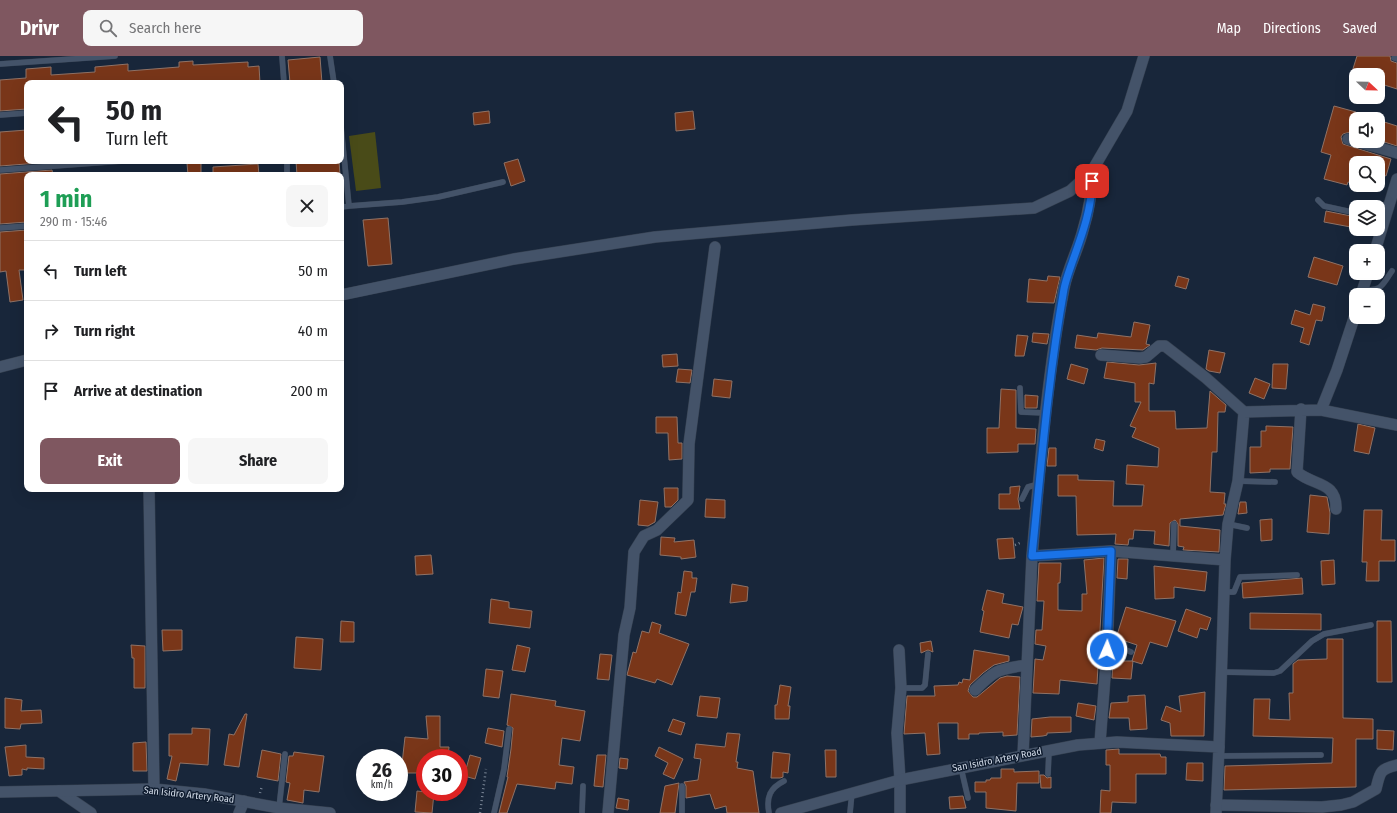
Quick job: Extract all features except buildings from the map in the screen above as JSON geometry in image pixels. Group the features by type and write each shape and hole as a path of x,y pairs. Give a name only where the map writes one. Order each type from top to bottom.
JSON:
{"street":[{"path":"344,293 514,259 655,236 852,220 1034,208 1070,191 1092,170 1127,111 1144,56"},
{"path":"1348,139 1397,153"},
{"path":"1023,755 1032,556 1046,413 1064,286 1083,230 1092,191 1092,170"},
{"path":"1385,209 1397,179"},
{"path":"608,813 624,635 630,608 634,552 644,536 657,530 688,500 689,444 715,247"},
{"path":"1321,410 1337,370 1352,324"},
{"path":"1101,355 1140,358 1146,357 1159,346 1165,346 1206,378 1244,412 1301,409 1321,410 1397,425"},
{"path":"0,367 24,361"},
{"path":"1301,409 1297,472 1332,491 1336,500 1336,509"},
{"path":"1244,412 1238,481 1228,524 1225,560 1216,809 1322,807 1353,802 1376,789 1381,772 1384,769 1397,765"},
{"path":"149,492 154,789"},
{"path":"1032,556 1111,551 1225,560"},
{"path":"1100,743 1107,650 1111,551"},
{"path":"899,650 901,688 897,733 900,780 900,813"},
{"path":"975,690 991,674 1001,669 1026,665"},
{"name":"San Isidro Artery Road","path":"781,813 804,809 852,792 900,780 1048,750 1100,743 1218,751"},
{"name":"San Isidro Artery Road","path":"0,792 154,789 244,801 279,808 330,813"},
{"path":"60,791 91,813"},
{"path":"239,813 244,801"}],"lane":[{"path":"0,64 115,56"},
{"path":"282,56 284,80"},
{"path":"330,56 334,80"},
{"path":"0,115 24,113"},
{"path":"344,157 349,206"},
{"path":"0,170 81,164"},
{"path":"344,207 423,199 503,182"},
{"path":"1318,200 1324,206 1349,211"},
{"path":"0,228 24,226"},
{"path":"1381,288 1392,271"},
{"path":"1020,388 1020,412 1046,413"},
{"path":"1238,481 1275,482"},
{"path":"1022,499 1028,487 1039,484"},
{"path":"1173,556 1174,524"},
{"path":"1228,524 1247,528"},
{"path":"1224,592 1234,592 1240,577 1298,575"},
{"path":"1221,672 1274,674 1280,671 1312,641 1324,634 1371,625"},
{"path":"1107,650 1121,648 1132,652"},
{"path":"901,688 922,688 925,685 928,654"},
{"path":"494,813 504,769 509,729"},
{"path":"1048,750 1048,774"},
{"path":"1218,751 1321,754"},
{"path":"279,808 285,754"},
{"path":"961,768 968,798"},
{"path":"769,813 769,793 774,786 784,781"},
{"path":"582,813 583,786"},
{"path":"682,786 682,813"},
{"path":"850,813 852,792"}],"path":[{"path":"480,813 486,769"}],"shaded area":[{"path":"375,132 381,188 356,191 349,136"}],"route":[{"path":"1092,181 1092,191 1083,230 1064,286 1043,432 1032,556 1111,551 1107,650"}]}
